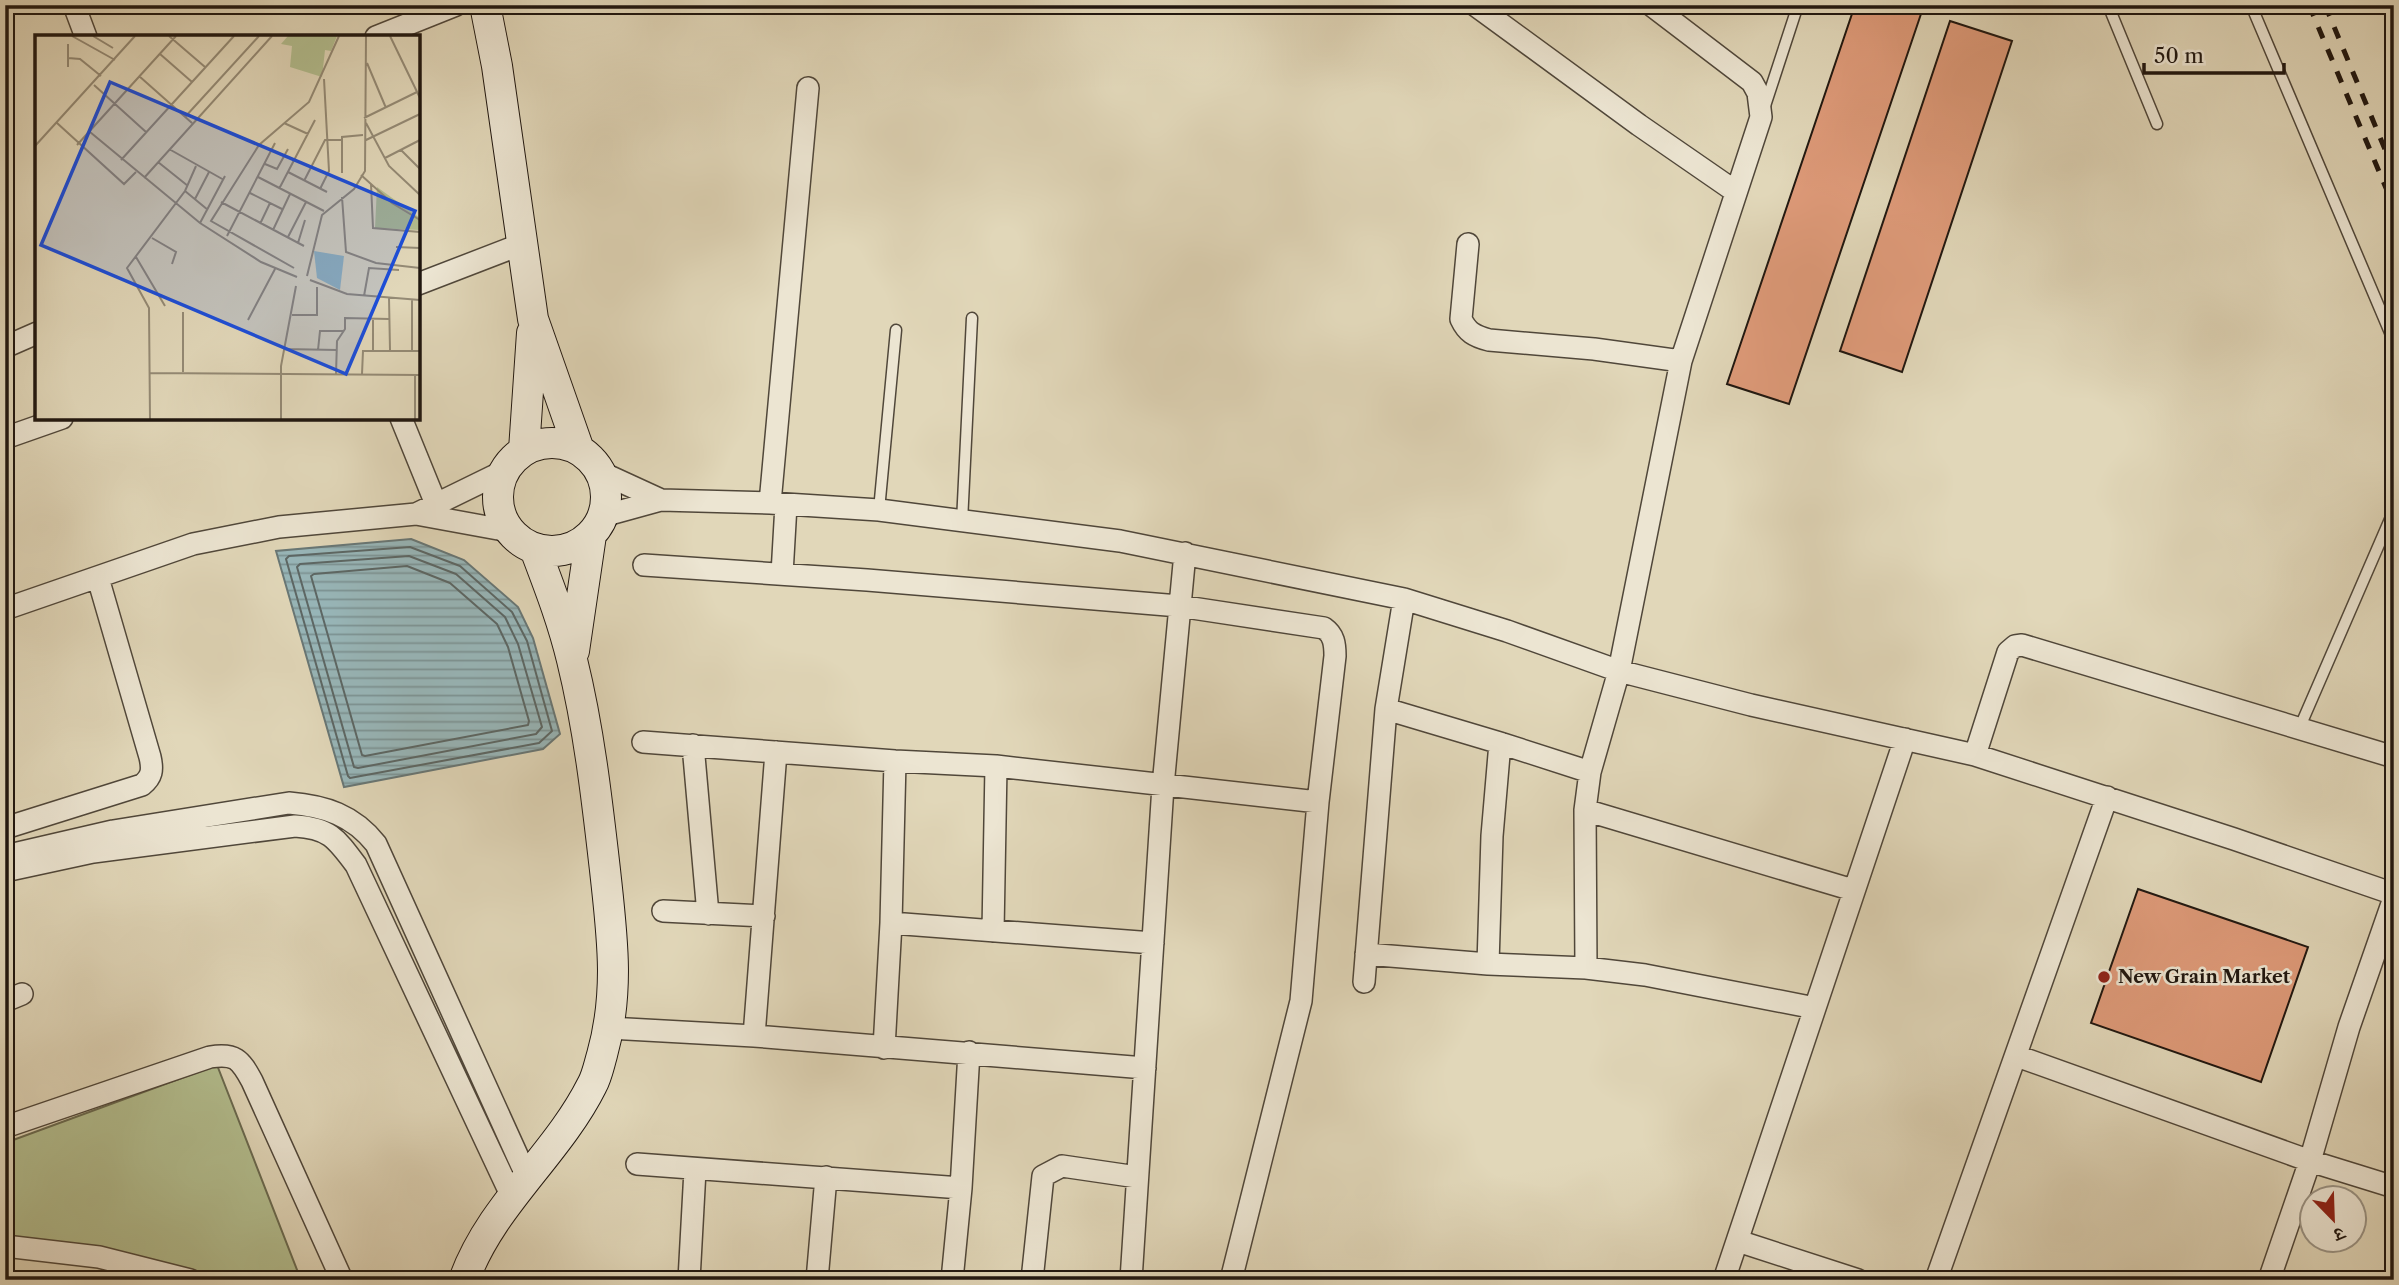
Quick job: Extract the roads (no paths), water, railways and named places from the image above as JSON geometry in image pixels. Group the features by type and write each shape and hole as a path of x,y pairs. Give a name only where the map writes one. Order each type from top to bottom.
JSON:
{"main road":[{"path":"485,5 497,66 533,319 579,450"},
{"path":"533,319 514,461 498,486 500,517 520,542 550,552 579,544 597,525"},
{"path":"514,461 542,444 561,444 579,450 591,459 605,486 606,501 597,525 573,662"},
{"path":"464,1280 482,1240 579,1108 594,1082 614,1000 613,944 600,818 573,662 535,549"}],"street":[{"path":"74,5 85,35"},
{"path":"381,35 456,5"},
{"path":"1475,5 1736,192"},
{"path":"1586,968 1585,810 1590,772 1619,671 1681,361 1761,117 1758,93 1752,82 1651,5"},
{"path":"782,574 778,504 808,88"},
{"path":"420,283 522,244"},
{"path":"1468,244 1461,318 1465,329 1476,337 1681,361"},
{"path":"5,346 35,334"},
{"path":"5,438 56,420"},
{"path":"402,420 436,504"},
{"path":"416,514 514,461"},
{"path":"600,472 661,500 879,510 1120,541 1405,599 1619,671 1751,705 1975,755 2107,797 2394,896 2349,1027 2310,1161 2269,1280"},
{"path":"597,525 661,500"},
{"path":"5,609 167,552 219,538 279,527 416,514 509,531"},
{"path":"1131,1280 1163,786 1185,553"},
{"path":"644,565 1179,606 1324,628 1330,632 1335,643 1335,656 1318,802 1301,1001 1231,1280"},
{"path":"5,828 142,785 149,779 152,768 98,578"},
{"path":"1364,982 1386,709 1405,599"},
{"path":"1975,755 2008,652 2015,646 2022,645 2394,757"},
{"path":"1386,709 1590,772"},
{"path":"1724,1280 1905,739"},
{"path":"643,742 996,766 1318,802"},
{"path":"1488,964 1492,836 1500,743"},
{"path":"693,746 708,914"},
{"path":"754,1036 776,752"},
{"path":"884,1048 891,923 895,761"},
{"path":"993,931 996,766"},
{"path":"115,793 128,829"},
{"path":"1936,1280 2107,797"},
{"path":"5,856 128,829 289,803 314,805 345,816 364,829 376,844 433,971 519,1187"},
{"path":"1585,810 1853,890"},
{"path":"5,871 93,852 295,826 316,827 329,834 356,865 412,983 519,1187"},
{"path":"663,911 764,916"},
{"path":"891,923 1153,943"},
{"path":"1366,954 1488,964 1586,968 1645,975 1815,1008"},
{"path":"412,983 433,971"},
{"path":"609,1028 969,1052 1145,1068"},
{"path":"952,1280 961,1188 969,1052"},
{"path":"2017,1056 2310,1161 2394,1187"},
{"path":"5,1127 210,1057 234,1057 243,1065 252,1081 342,1280"},
{"path":"637,1164 961,1188"},
{"path":"1032,1280 1042,1176 1062,1166 1138,1177"},
{"path":"689,1280 695,1170"},
{"path":"817,1280 826,1177"},
{"path":"1738,1241 1797,1270 1858,1280"},
{"path":"5,1246 99,1256 190,1280"}],"lane":[{"path":"1761,117 1798,5"},
{"path":"2108,5 2157,124"},
{"path":"2251,5 2394,342"},
{"path":"962,522 972,318"},
{"path":"879,510 895,330"},
{"path":"2299,729 2394,510"}],"water":[{"path":"411,539 464,560 518,607 533,638 560,734 543,749 344,787 276,551"}],"railway":[{"path":"2309,5 2394,207"},
{"path":"2325,5 2394,171"}],"place":[{"name":"New Grain Market","path":"2104,977"}]}
